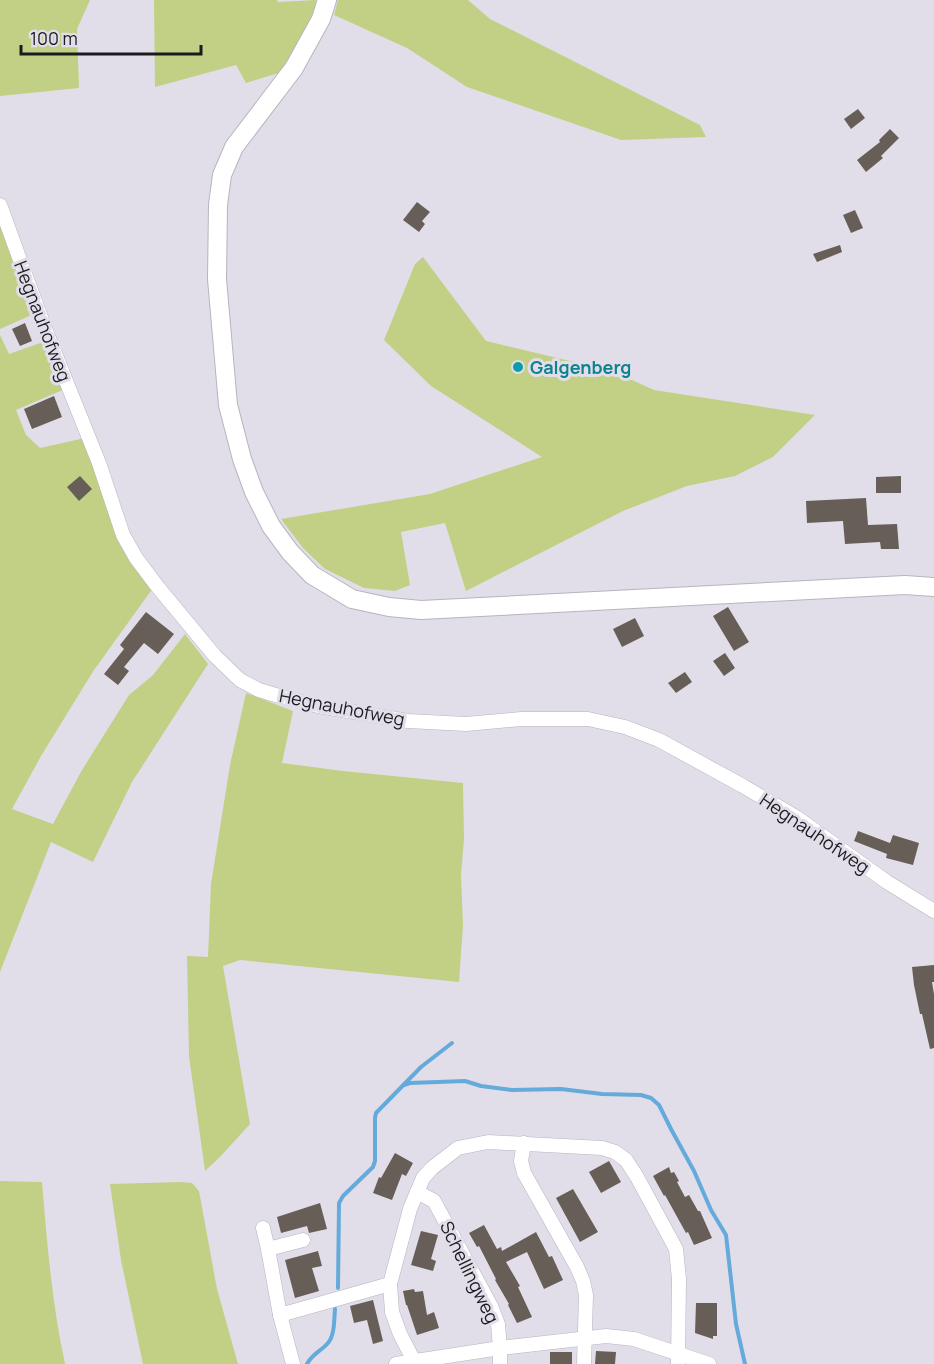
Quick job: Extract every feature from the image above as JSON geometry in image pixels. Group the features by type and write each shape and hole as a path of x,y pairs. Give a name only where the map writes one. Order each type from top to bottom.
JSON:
{"main road":[{"path":"327,0 321,19 294,68 234,147 222,175 218,205 217,279 228,405 242,459 254,492 271,526 290,552 312,575 352,599 389,607 422,610 904,585 934,587"}],"street":[{"name":"Hegnauhofweg","path":"0,205 44,326 99,463 123,535 136,558 172,603 215,656 240,680 259,690 318,706 408,721 466,724 520,719 588,719 625,727 659,740 752,791 934,911"},
{"path":"414,1362 392,1312 390,1284 411,1209 423,1178 432,1168 458,1148 488,1142 602,1148 615,1152 626,1160 638,1177 676,1249 680,1279 678,1359"},
{"path":"524,1143 521,1161 524,1173 583,1281 586,1295 584,1364"},
{"name":"Schellingweg","path":"417,1192 434,1201 491,1306 498,1324 500,1364"},
{"path":"263,1228 280,1315 294,1364"},
{"path":"268,1249 303,1240"},
{"path":"280,1315 390,1284"},
{"path":"396,1364 500,1348 619,1336 634,1339 678,1359 709,1364"}],"green space":[{"path":"0,0 90,0 77,29 79,88 0,96"},
{"path":"154,0 277,0 278,2 316,0 313,18 282,72 246,83 236,65 155,87"},
{"path":"338,0 468,0 490,19 700,125 706,137 621,140 467,87 407,48 334,15"},
{"path":"0,211 34,314 0,329"},
{"path":"423,257 486,341 612,371 654,390 815,415 773,457 735,476 687,486 623,511 466,591 445,523 401,532 410,585 395,591 364,588 325,569 303,548 281,519 430,494 542,457 431,386 384,340 415,264"},
{"path":"0,335 9,354 46,341 65,389 16,410 26,435 40,448 85,438 153,588 94,670 41,756 12,809 53,824 82,770 129,695 153,675 185,634 208,664 132,782 93,862 51,842 0,972"},
{"path":"246,693 293,711 282,763 463,783 464,839 461,875 463,925 459,982 240,960 223,966 250,1124 205,1171 189,1056 187,956 208,957 211,884 230,765"},
{"path":"0,1181 42,1182 53,1296 65,1364 0,1364"},
{"path":"192,1183 199,1191 217,1289 238,1364 143,1364 121,1260 110,1184"}],"building":[{"path":"858,109 865,118 851,129 844,119"},
{"path":"890,129 899,138 881,156 883,158 866,172 857,160 880,142 879,140"},
{"path":"417,202 430,212 422,221 425,224 419,232 403,220"},
{"path":"855,210 863,228 851,233 843,215"},
{"path":"840,245 842,252 817,262 813,254"},
{"path":"25,323 32,341 20,346 12,329"},
{"path":"54,396 62,417 32,429 24,409"},
{"path":"80,476 92,489 79,501 67,487"},
{"path":"901,476 901,493 876,493 876,477"},
{"path":"866,498 868,525 897,524 899,549 881,549 880,542 845,544 843,521 807,523 806,501"},
{"path":"728,607 749,642 734,651 713,616"},
{"path":"146,612 174,634 158,654 144,643 124,667 129,671 118,685 104,674 124,649 120,645"},
{"path":"635,618 644,636 622,647 613,629"},
{"path":"725,653 735,668 724,676 713,661"},
{"path":"685,672 692,682 676,693 668,683"},
{"path":"858,831 890,843 893,835 919,843 913,865 886,858 887,854 854,841"},
{"path":"934,965 934,982 932,982 934,1048 930,1049 922,1014 920,1014 912,967"},
{"path":"395,1153 413,1163 406,1176 402,1174 392,1200 373,1193 379,1177 381,1178"},
{"path":"609,1161 621,1182 601,1193 589,1172"},
{"path":"669,1167 671,1173 674,1172 679,1181 677,1182 685,1197 689,1195 700,1211 712,1238 694,1245 688,1232 686,1233 653,1176"},
{"path":"573,1189 598,1232 580,1242 556,1198"},
{"path":"320,1203 327,1229 309,1233 307,1226 281,1233 277,1217"},
{"path":"484,1225 497,1249 501,1247 502,1251 536,1232 549,1257 552,1256 563,1280 544,1289 527,1252 506,1262 520,1286 518,1287 532,1317 517,1323 479,1246 477,1247 469,1233"},
{"path":"421,1231 438,1235 431,1259 436,1261 433,1271 411,1265"},
{"path":"318,1251 322,1266 312,1268 319,1291 295,1298 285,1260"},
{"path":"414,1289 415,1292 423,1291 427,1315 434,1312 439,1328 417,1335 403,1291"},
{"path":"373,1300 383,1341 373,1344 367,1320 354,1323 350,1306"},
{"path":"696,1303 717,1303 717,1336 713,1336 713,1339 695,1333"},
{"path":"596,1351 616,1352 615,1364 595,1364"},
{"path":"550,1352 572,1352 572,1364 550,1364"}],"waterway":[{"path":"338,1288 339,1203 343,1196 373,1167 376,1113 421,1067 452,1043"},
{"path":"404,1085 465,1081 481,1086 512,1090 561,1089 602,1094 641,1095 651,1098 659,1105 694,1171 711,1210 726,1235 736,1324 745,1364"},
{"path":"307,1364 330,1340 334,1327 335,1309"}],"place":[{"name":"Galgenberg","path":"518,367"}]}
